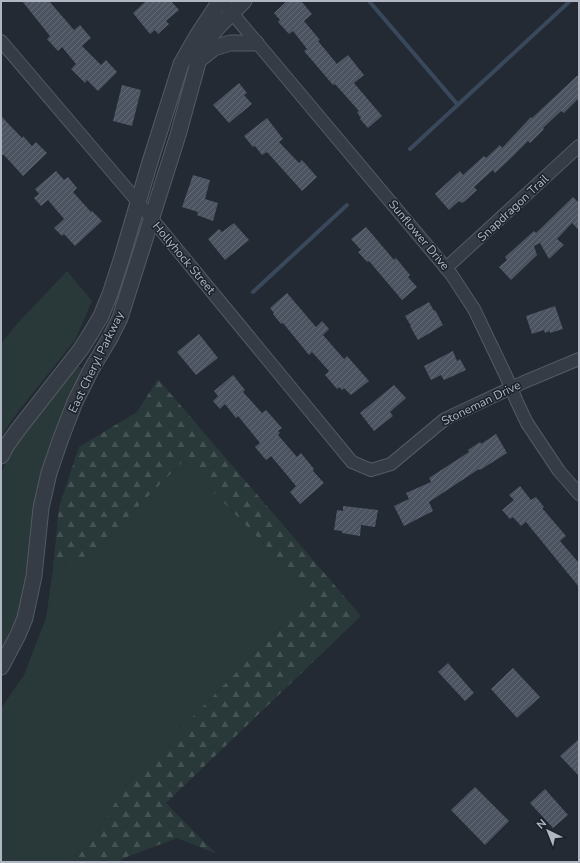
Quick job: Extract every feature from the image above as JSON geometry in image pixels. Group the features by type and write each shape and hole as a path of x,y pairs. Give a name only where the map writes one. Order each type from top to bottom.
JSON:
{"street":[{"name":"Sunflower Drive","path":"221,1 451,274 474,309 527,424 559,471 579,494"},
{"name":"East Cheryl Parkway","path":"1,456 17,431 81,349 101,316 112,287 181,64 197,36 221,1"},
{"name":"East Cheryl Parkway","path":"1,667 25,618 34,576 41,508 49,472 75,402 120,318 178,135 199,59 213,33 244,1"},
{"name":"Hollyhock Street","path":"1,41 138,202 352,462 370,470"},
{"path":"199,59 214,48 230,43 256,42"},
{"name":"Snapdragon Trail","path":"446,268 579,146"},
{"name":"Stoneman Drive","path":"370,470 391,464 445,419 511,388 579,359"}],"green space":[{"path":"67,271 92,301 75,340 13,418 1,437 1,344 16,325"},
{"path":"77,365 84,370 62,415 44,465 35,500 21,603 15,621 1,651 1,473 24,433"},
{"path":"158,379 361,616 166,803 215,853 177,838 124,858 120,862 72,862 89,844 127,784 313,594 183,461 91,554 53,569 59,507 79,447 137,412"},
{"path":"183,461 313,594 127,784 89,844 72,862 1,862 1,708 24,675 46,618 53,569 91,554"}],"building":[{"path":"22,1 49,1 74,30 80,25 91,38 82,46 101,65 106,60 117,72 98,91 87,80 85,83 71,69 76,64 62,47 58,51 47,39 50,36"},
{"path":"146,1 171,1 179,10 166,21 169,24 158,34 155,30 150,34 133,13"},
{"path":"287,1 301,1 312,14 304,21 337,64 348,55 364,75 354,83 382,116 368,128 360,119 361,118 357,112 359,111 335,84 333,85 304,51 307,49 293,31 289,34 278,22 280,20 274,13"},
{"path":"579,74 579,98 564,113 561,111 530,143 528,141 495,173 493,170 474,187 477,190 465,201 462,203 459,201 449,210 435,194 460,171 463,175 484,156 486,158 500,145 502,148 531,117 532,118"},
{"path":"239,83 247,93 244,95 252,104 229,123 213,105"},
{"path":"122,85 141,90 132,126 113,121"},
{"path":"1,116 22,138 23,136 32,146 36,142 47,153 23,176 4,155 1,155"},
{"path":"267,118 283,139 279,142 299,163 302,160 317,177 302,191 267,152 262,155 244,136"},
{"path":"56,171 64,180 68,177 77,188 73,192 91,212 92,211 102,221 75,246 64,234 62,236 54,228 64,219 48,200 41,206 34,198 39,194 35,189"},
{"path":"193,175 210,180 205,199 218,203 213,221 197,215 198,212 182,207"},
{"path":"573,197 579,203 579,230 572,223 557,239 564,245 549,259 540,243 534,246 537,255 511,280 499,267 507,260 505,257 534,231 536,233"},
{"path":"234,223 249,240 225,260 208,239 219,229 222,232"},
{"path":"366,227 394,260 396,258 410,275 408,277 417,287 402,300 369,261 367,262 358,252 361,250 351,239"},
{"path":"287,293 316,327 322,321 329,329 323,335 344,359 347,356 369,381 351,395 344,388 342,390 339,387 337,389 325,375 329,371 312,352 309,355 283,323 281,324 273,314 274,313 270,308"},
{"path":"429,302 443,325 418,340 405,316"},
{"path":"555,306 563,329 550,333 550,331 545,333 544,330 532,334 526,316"},
{"path":"199,334 218,358 196,375 177,352"},
{"path":"453,351 457,361 460,359 466,370 444,380 441,375 431,380 424,366"},
{"path":"233,375 245,390 243,392 262,413 266,410 282,428 278,431 280,433 278,435 297,457 301,453 314,469 313,471 324,483 300,504 290,492 296,486 271,456 266,460 255,447 260,443 238,416 236,418 225,404 220,409 213,401 218,396 214,391"},
{"path":"394,385 406,398 390,412 393,416 374,431 360,413"},
{"path":"496,434 507,453 480,470 479,469 429,502 433,511 404,526 394,506 409,499 406,493 431,482 429,478 469,452 468,450 480,442 481,444"},
{"path":"520,486 531,500 536,497 544,507 542,508 566,536 560,541 579,563 579,587 526,522 521,526 513,517 510,519 502,510 514,500 509,495"},
{"path":"343,506 378,510 375,527 361,525 360,536 334,530 337,510 343,511"},
{"path":"448,663 474,693 465,701 438,672"},
{"path":"513,668 540,697 517,718 491,689"},
{"path":"579,739 579,776 560,756"},
{"path":"475,787 509,821 485,845 451,810"},
{"path":"545,789 568,815 553,828 530,803"}],"waterway":[{"path":"369,1 458,105"},
{"path":"410,149 570,1"},
{"path":"253,292 347,205"}]}
